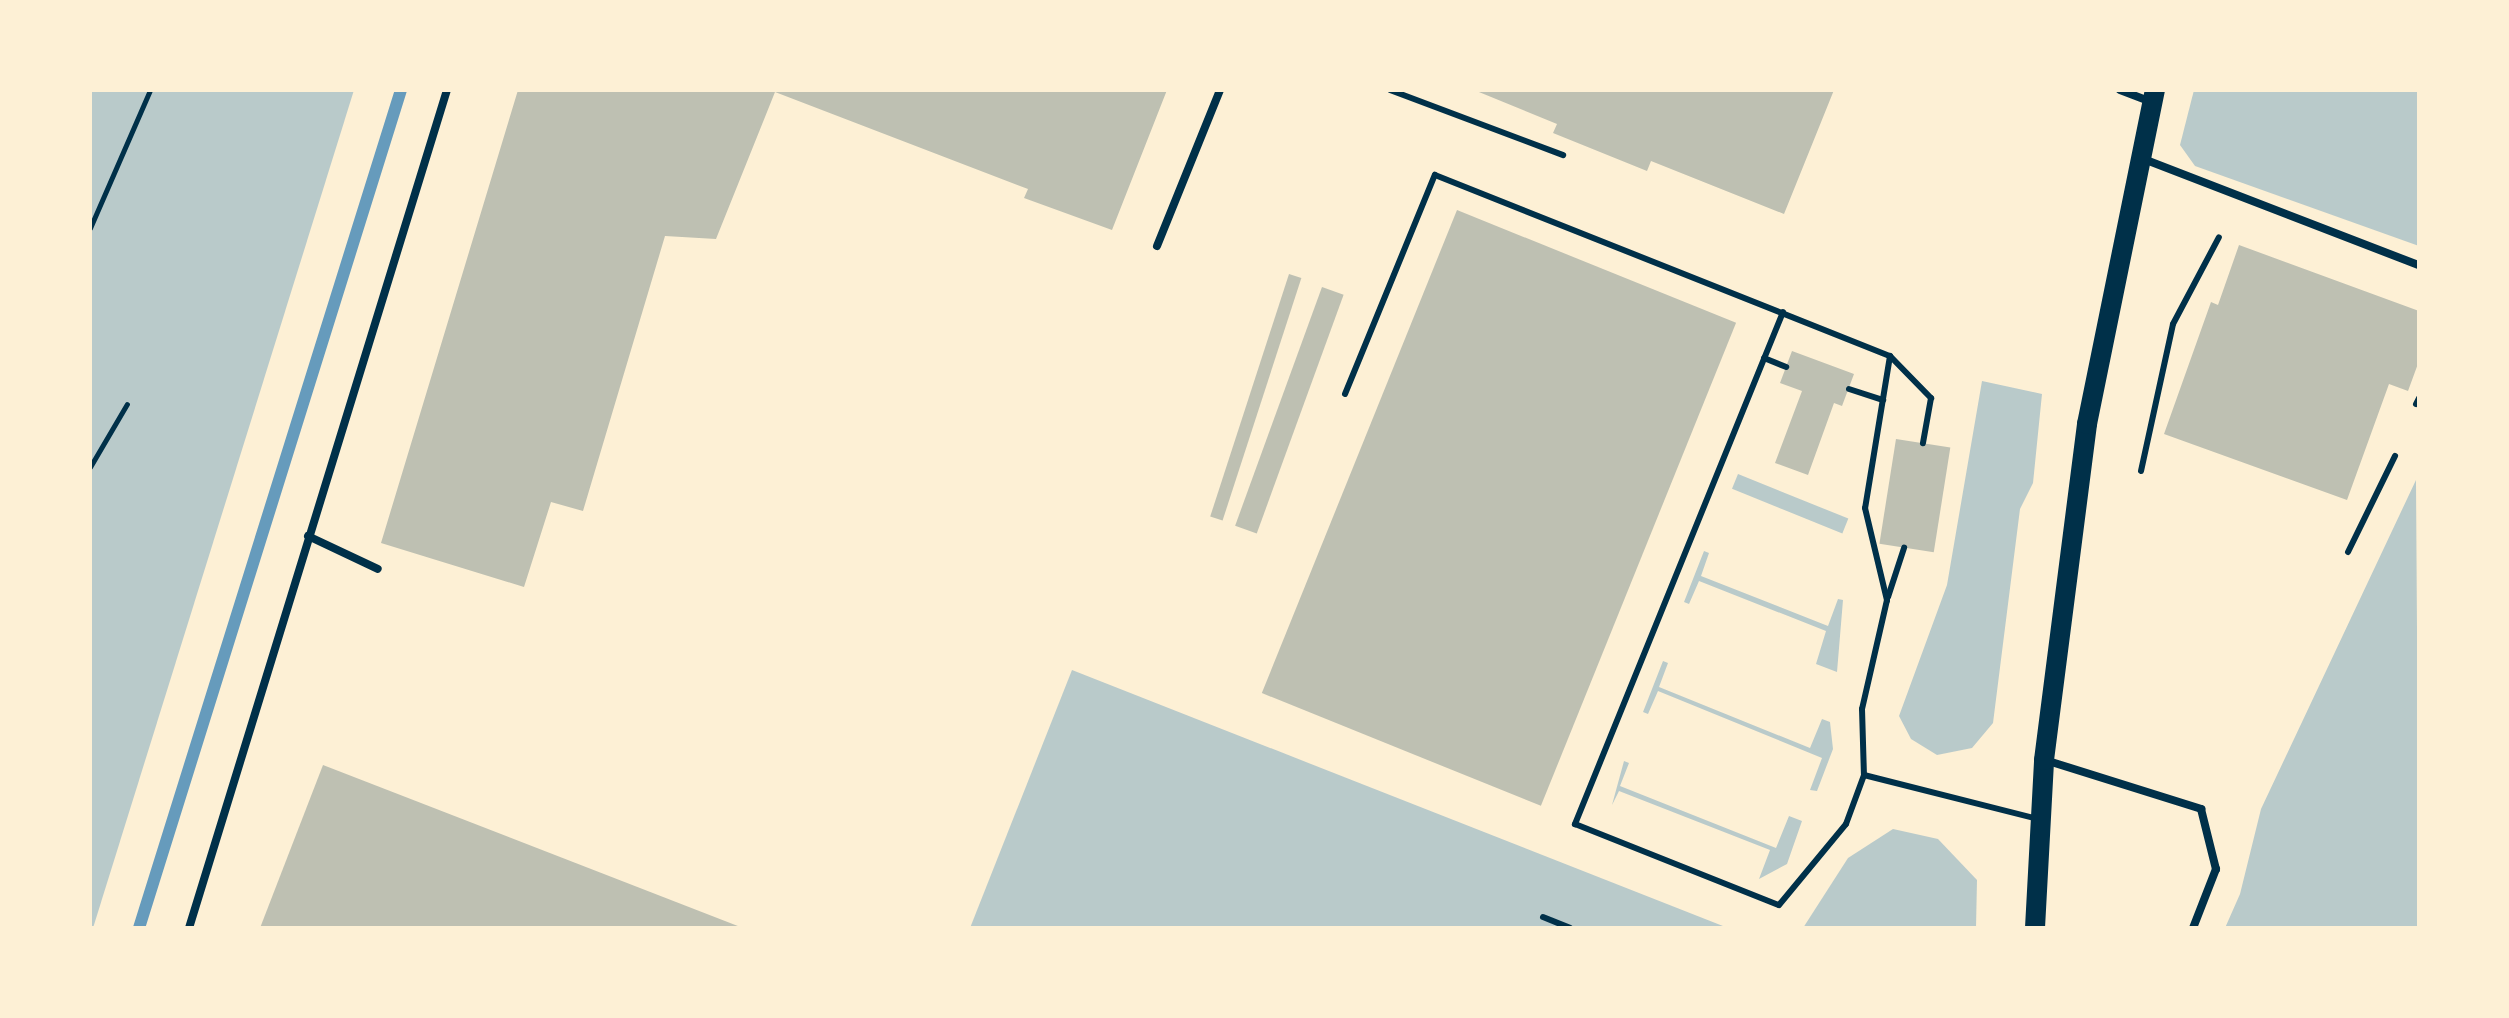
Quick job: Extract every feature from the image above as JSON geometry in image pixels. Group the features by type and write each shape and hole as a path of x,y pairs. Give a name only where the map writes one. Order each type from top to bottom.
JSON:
{"main road":[{"path":"2035,928 2038,819 2044,760 2087,424 2154,96"}],"street":[{"path":"189,928 447,90"},
{"path":"1157,246 1220,90"},
{"path":"2120,90 2154,96"},
{"path":"2140,158 2419,265"},
{"path":"308,536 378,569"},
{"path":"2044,760 2201,809 2216,869 2193,928"}],"lane":[{"path":"1390,90 1563,155"},
{"path":"1345,394 1435,175 1890,356 1931,398 1923,443"},
{"path":"2141,471 2173,324 2219,237"},
{"path":"1783,312 1575,824 1779,905 1846,824 1864,775 1862,709 1887,600 1904,548"},
{"path":"1887,600 1865,508 1890,356"},
{"path":"1764,358 1786,367"},
{"path":"1849,389 1883,400"},
{"path":"2348,552 2395,456"},
{"path":"1864,775 2038,819"},
{"path":"1543,917 1570,928"}],"path":[{"path":"90,228 150,90"},
{"path":"90,467 127,404"}],"shaded area":[{"path":"90,90 354,90 93,928 90,928"},
{"path":"2194,90 2419,90 2419,246 2195,166 2180,145"},
{"path":"1982,381 2042,394 2033,483 2020,509 1993,723 1972,748 1937,755 1911,739 1899,716 1947,585"},
{"path":"1738,474 1848,519 1842,533 1732,489"},
{"path":"2416,480 2419,928 2225,928 2240,894 2261,809"},
{"path":"1704,551 1709,553 1701,576 1828,626 1838,599 1843,600 1837,672 1816,664 1826,631 1699,581 1689,604 1684,602"},
{"path":"1663,661 1668,663 1659,687 1810,748 1822,719 1830,722 1833,749 1817,791 1810,790 1822,758 1658,691 1648,714 1643,712"},
{"path":"1072,670 1728,928 970,928"},
{"path":"1624,761 1629,763 1620,786 1776,848 1789,816 1802,821 1787,864 1759,879 1770,850 1619,791 1612,805"},
{"path":"1893,829 1938,839 1977,880 1976,928 1803,928 1848,858"}],"building":[{"path":"518,90 1167,90 1112,230 1024,198 1028,189 775,92 716,239 665,236 583,511 551,502 524,587 381,543"},
{"path":"1474,90 1834,90 1784,214 1651,161 1647,171 1553,133 1557,124"},
{"path":"1457,210 1736,323 1541,806 1262,693"},
{"path":"2239,245 2419,311 2419,361 2408,391 2389,384 2347,500 2164,434 2211,302 2218,305"},
{"path":"1289,274 1301,278 1223,521 1210,517"},
{"path":"1322,287 1344,295 1257,534 1235,526"},
{"path":"1792,351 1854,374 1842,406 1834,403 1808,475 1775,463 1802,391 1780,383"},
{"path":"1896,439 1950,448 1934,552 1879,544"},
{"path":"323,765 743,928 260,928"}],"waterway":[{"path":"139,928 401,90"}]}
